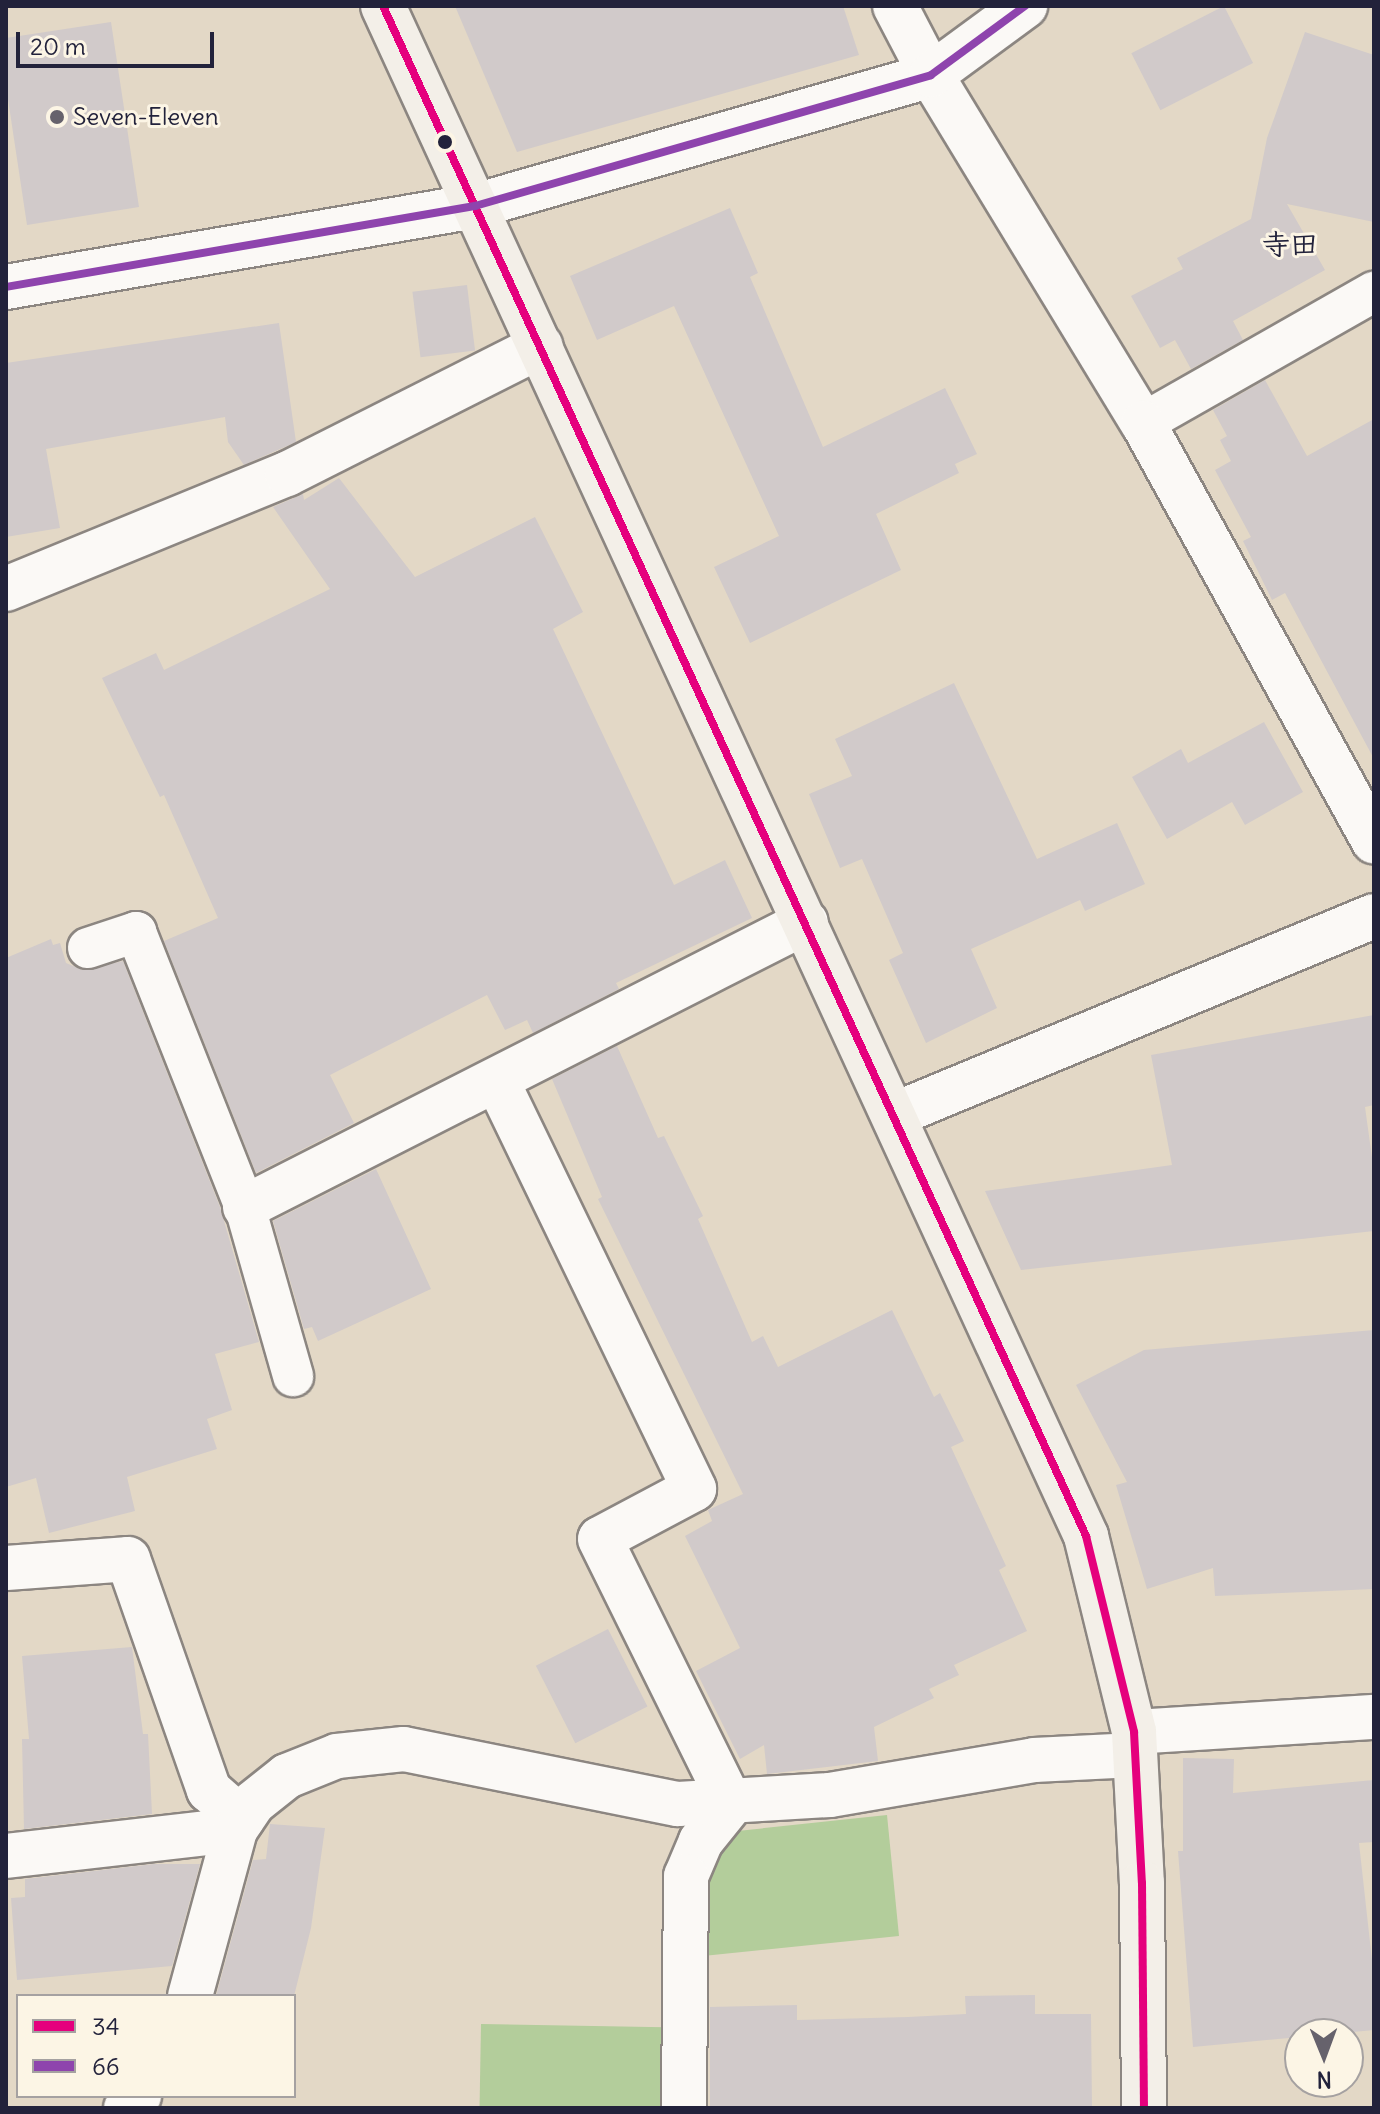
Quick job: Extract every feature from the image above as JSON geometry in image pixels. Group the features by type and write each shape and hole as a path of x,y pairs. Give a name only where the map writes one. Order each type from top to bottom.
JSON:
{"main road":[{"path":"383,6 896,1114 1086,1536 1134,1744 1142,1883 1144,2108"}],"street":[{"path":"895,6 931,75 1143,423 1374,841"},
{"path":"6,287 475,206 931,75 1025,6"},
{"path":"6,589 287,474 540,346"},
{"path":"896,1114 1374,916"},
{"path":"245,1207 806,922"},
{"path":"497,1081 694,1489 600,1539 731,1804"},
{"path":"6,1568 128,1559 209,1790 239,1824"},
{"path":"191,1994 239,1824 287,1776 337,1756 404,1749 678,1804 731,1804 830,1795 1134,1744 1374,1717"},
{"path":"684,2108 686,1876 701,1841 731,1804"},
{"path":"6,1856 239,1824"}],"lane":[{"path":"1143,423 1374,292"},
{"path":"88,948 136,932 245,1207 293,1376"}],"green space":[{"path":"887,1815 899,1936 703,1956 701,1894 728,1832"},
{"path":"481,2024 665,2027 664,2108 480,2108"}],"building":[{"path":"455,6 843,6 859,55 517,152"},
{"path":"1224,6 1253,63 1160,110 1131,53"},
{"path":"111,22 139,207 27,225 6,86 6,38"},
{"path":"1305,32 1374,55 1374,222 1287,204 1325,270 1233,321 1243,340 1191,369 1175,340 1160,348 1131,296 1183,269 1177,258 1251,219 1267,138"},
{"path":"730,208 758,273 750,277 823,447 945,388 977,454 955,464 959,473 876,514 901,570 750,643 714,567 779,536 674,306 597,340 570,276"},
{"path":"467,285 475,351 420,357 412,292"},
{"path":"279,323 296,442 244,465 228,442 225,417 46,449 60,528 6,537 6,363"},
{"path":"1265,380 1307,456 1374,419 1374,759 1285,593 1272,600 1243,541 1251,537 1215,470 1231,461 1220,440 1227,436 1213,410"},
{"path":"339,478 415,577 535,517 583,612 553,629 674,885 725,860 752,918 616,983 619,989 533,1033 527,1020 505,1030 487,995 330,1075 354,1123 256,1173 164,941 218,918 164,795 160,797 102,678 156,653 164,670 330,589 273,507 303,494 304,500"},
{"path":"954,683 1037,859 1117,823 1145,884 1085,911 1080,900 971,949 997,1008 926,1043 889,960 903,953 862,859 840,868 809,794 852,776 835,739"},
{"path":"1264,722 1303,792 1245,825 1232,802 1167,839 1132,777 1181,749 1188,763"},
{"path":"51,939 53,945 60,943 66,963 83,970 123,961 220,1207 259,1342 215,1354 232,1410 207,1419 217,1449 127,1477 135,1511 49,1533 36,1478 6,1487 6,958"},
{"path":"1374,1015 1374,1105 1365,1107 1374,1172 1374,1231 1021,1270 985,1191 1172,1165 1151,1055"},
{"path":"617,1046 658,1138 664,1136 703,1216 698,1219 752,1342 763,1336 778,1367 892,1310 934,1397 940,1393 964,1441 951,1447 1006,1566 999,1570 1027,1631 954,1665 959,1675 929,1689 934,1698 874,1727 878,1761 767,1774 764,1745 740,1759 696,1671 740,1648 685,1536 712,1521 708,1510 743,1494 598,1199 602,1197 552,1079"},
{"path":"376,1169 431,1289 318,1341 312,1327 304,1329 273,1221"},
{"path":"1374,1330 1374,1589 1215,1596 1213,1568 1147,1589 1116,1485 1127,1482 1076,1385 1144,1350"},
{"path":"608,1629 647,1707 575,1743 536,1666"},
{"path":"132,1647 143,1734 148,1734 152,1814 24,1829 22,1739 29,1739 22,1656"},
{"path":"1183,1758 1234,1759 1233,1793 1374,1780 1374,1842 1359,1843 1374,1978 1374,2030 1364,2031 1364,2018 1284,2018 1284,2038 1193,2047 1178,1851 1183,1851"},
{"path":"270,1824 325,1828 311,1928 294,1994 217,1994 253,1860 266,1859"},
{"path":"154,1864 200,1864 172,1966 17,1980 11,1898 25,1897 25,1879"},
{"path":"1035,1995 1035,2014 1091,2014 1092,2108 710,2108 710,2007 797,2005 797,2020 908,2017 966,2014 965,1996"}],"transit line":[{"name":"34","path":"383,6 1086,1536 1134,1732 1142,1883 1144,2108"},
{"name":"66","path":"6,287 475,206 931,75 1025,6"}],"place":[{"name":"Seven-Eleven","path":"57,117"}],"district":[{"name":"寺田","path":"1290,244"}]}
